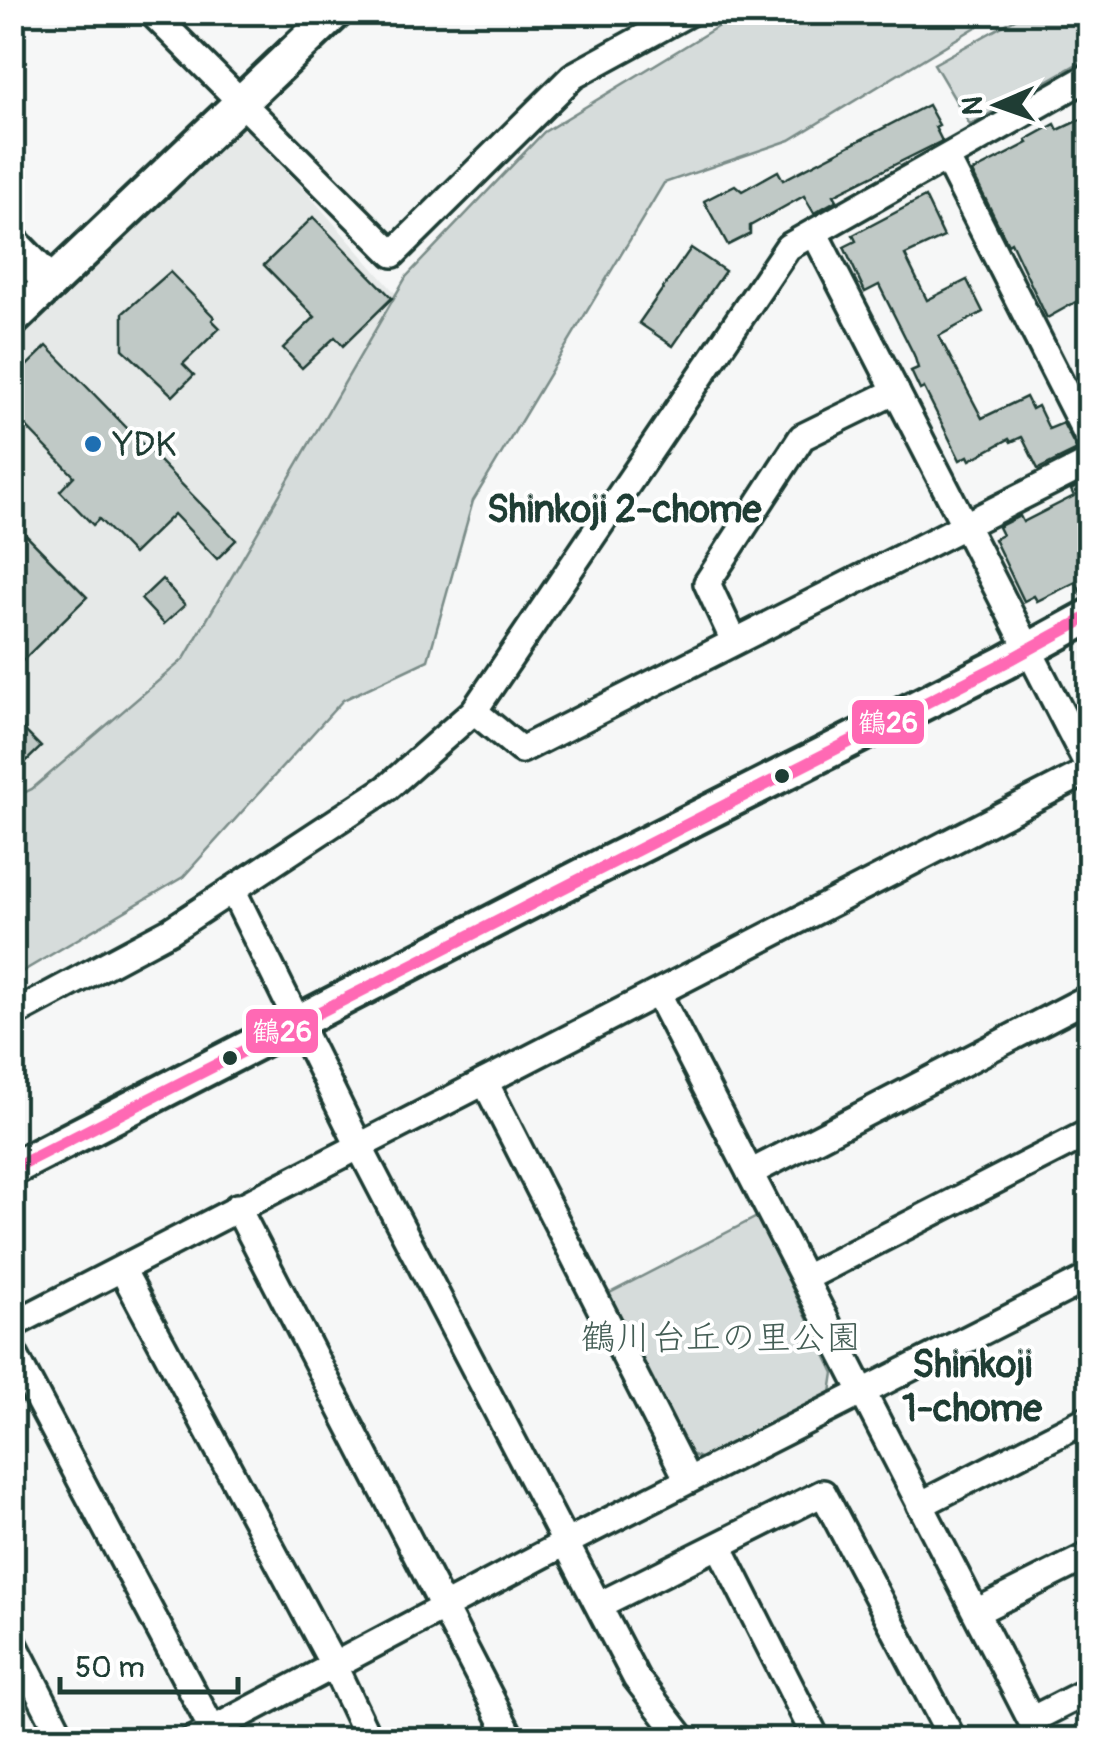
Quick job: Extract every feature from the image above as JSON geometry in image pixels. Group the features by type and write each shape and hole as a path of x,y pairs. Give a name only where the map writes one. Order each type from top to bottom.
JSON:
{"street":[{"path":"151,12 393,254 573,76 690,12"},
{"path":"12,320 336,12"},
{"path":"12,1015 171,930 386,788 474,711 788,248 1090,76"},
{"path":"947,160 1090,441"},
{"path":"12,1325 1090,769 814,234"},
{"path":"12,243 51,283"},
{"path":"734,641 706,584 802,437 896,391"},
{"path":"474,711 521,750 1090,462"},
{"path":"12,1169 1090,616"},
{"path":"232,891 359,1146 636,1678 684,1740"},
{"path":"658,994 1031,1720 1090,1690"},
{"path":"750,1173 1090,997"},
{"path":"486,1082 688,1480"},
{"path":"805,1278 1090,1132"},
{"path":"237,1207 512,1740"},
{"path":"122,1270 334,1666 368,1740"},
{"path":"12,1350 208,1736 567,1542 1090,1277"},
{"path":"920,1504 1090,1418"},
{"path":"599,1605 823,1493 953,1740"},
{"path":"719,1546 817,1740"},
{"path":"976,1612 1090,1555"},
{"path":"12,1640 64,1740"}],"shaded area":[{"path":"239,126 249,127 397,295 184,659 32,789 13,797 12,267 52,307"}],"green space":[{"path":"740,13 999,13 790,140 664,183 473,501 428,660 343,700 183,877 13,977 13,798 32,789 184,659 406,277 544,132"},
{"path":"1026,13 1089,13 1089,57 970,125 934,64"},
{"name":"鶴川台丘の里公園","path":"757,1217 834,1373 831,1393 704,1460 684,1451 604,1296"}],"building":[{"path":"928,105 939,125 935,127 942,141 834,195 837,200 814,213 804,196 750,226 750,234 728,245 704,201 735,185 742,191 778,171 783,180"},
{"path":"1090,115 1090,294 1047,318 972,172 1055,124 1058,130"},
{"path":"925,197 944,237 905,255 927,300 967,280 983,312 939,336 982,418 1026,397 1032,409 1038,406 1049,429 1063,423 1077,450 1038,469 1022,437 1011,442 1009,439 970,460 968,456 960,460 924,388 920,390 911,371 918,368 914,355 879,285 865,292 844,247 856,241 853,235"},
{"path":"313,217 392,298 343,346 335,337 302,368 283,348 315,317 264,265"},
{"path":"691,248 725,271 673,346 639,323"},
{"path":"170,272 220,328 183,364 194,375 173,396 123,349 123,313"},
{"name":"YDK","path":"47,346 236,540 217,559 174,514 133,554 99,519 93,525 60,491 74,476 12,412 12,380"},
{"path":"1090,480 1090,526 1083,527 1090,540 1090,596 1083,598 1076,582 1037,601 1034,596 1024,601 994,539 1002,535 998,527 1020,516 1023,522 1074,496 1071,490"},
{"path":"12,521 87,597 12,671"},
{"path":"162,579 185,605 164,624 141,599"},
{"path":"12,718 41,747 12,775"}],"transit line":[{"name":"鶴26","path":"12,1169 1090,616"}],"place":[{"name":"YDK","path":"93,444"}],"district":[{"name":"Shinkoji 2-chome","path":"624,509"},
{"name":"Shinkoji 1-chome","path":"972,1386"}]}
